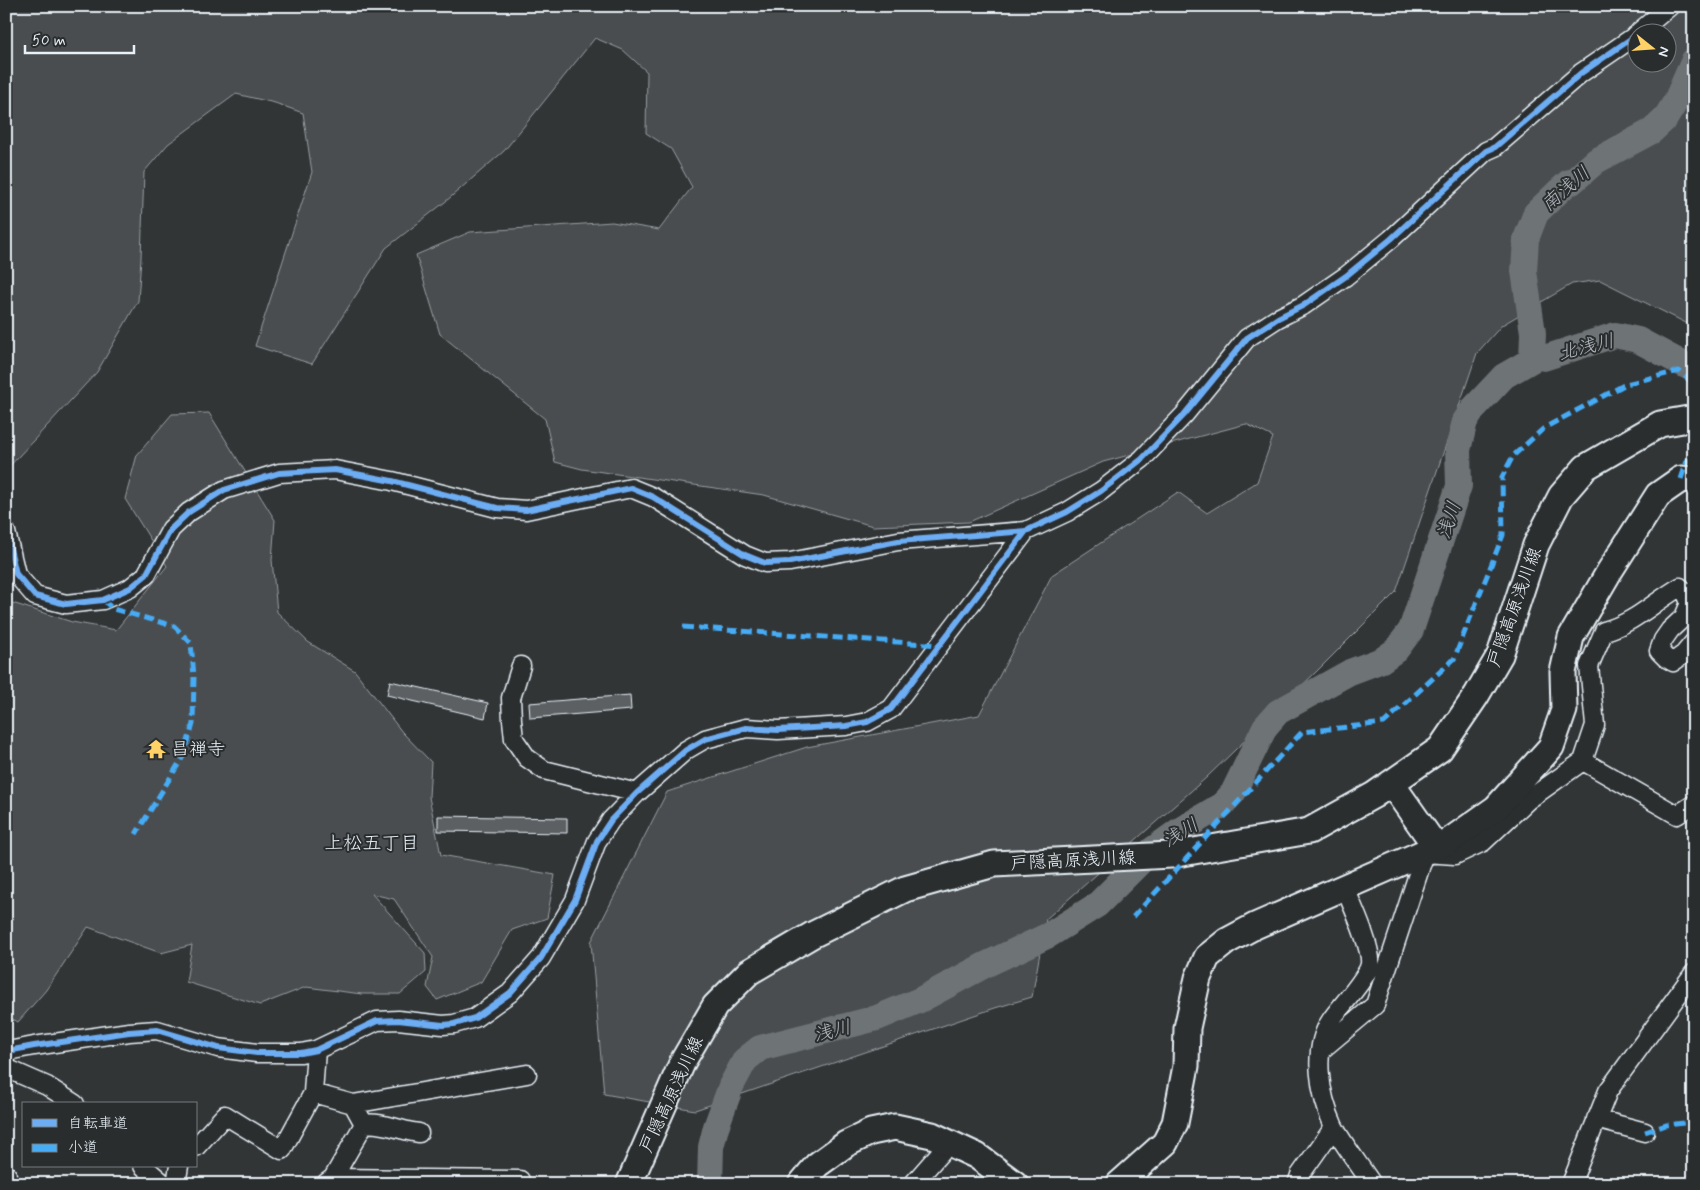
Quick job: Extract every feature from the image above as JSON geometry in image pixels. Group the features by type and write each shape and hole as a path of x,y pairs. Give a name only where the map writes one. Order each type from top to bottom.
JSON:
{"main road":[{"name":"戸隠高原浅川線","path":"629,1184 682,1061 715,1006 749,972 812,935 905,889 994,864 1172,855 1309,831 1374,795 1440,749 1476,696 1500,655 1536,545 1562,496 1586,466 1660,424 1694,418"},
{"path":"1118,1184 1165,1143 1175,1123 1186,1066 1187,1028 1198,978 1207,957 1226,941 1448,842 1496,808 1551,747 1564,710 1563,672 1572,637 1609,572 1658,495 1681,479 1694,480"},
{"path":"1391,783 1431,850"},
{"path":"801,1184 817,1165 846,1144 871,1132 894,1127 932,1136 977,1156 1015,1184"}],"street":[{"path":"1651,22 1670,6"},
{"path":"6,532 16,574 34,596 66,604 103,600 130,588 146,576 171,530 189,512 224,490 279,473 335,470 392,481 497,508 526,510 632,488 653,497 745,555 765,563 790,562 898,541 1026,531 1067,512 1101,491 1142,459 1184,416 1247,338 1278,318 1304,305 1346,276 1391,239 1486,151 1495,146 1581,73 1628,40"},
{"path":"6,1055 13,1050 34,1046 129,1032 157,1030 218,1048 257,1053 301,1054 316,1050 378,1020 398,1020 423,1024 454,1024 475,1018 510,993 542,958 575,900 598,841 611,820 637,793 686,750 705,738 746,728 778,730 846,726 867,722 891,710 1026,531"},
{"path":"1320,1052 1375,1005 1431,850 1455,855 1483,842 1528,800 1582,761 1595,724 1589,666 1604,632 1635,619 1653,604 1680,587 1686,593 1690,603 1684,617 1670,630 1663,640 1659,651 1673,662 1684,654 1694,642"},
{"path":"521,666 511,698 512,720 514,739 527,758 544,770 637,793"},
{"path":"1582,761 1677,815 1694,804"},
{"path":"1345,888 1368,948 1370,964 1365,974 1329,1022 1321,1042 1318,1066 1324,1097 1334,1127 1372,1184"},
{"path":"1570,1184 1608,1091 1694,973"},
{"path":"198,1145 226,1115 282,1150 313,1093 316,1050"},
{"path":"6,1068 47,1086 72,1102"},
{"path":"313,1093 353,1104 527,1074"},
{"path":"353,1104 364,1124"},
{"path":"1596,1119 1644,1132"},
{"path":"329,1181 364,1124 371,1122 419,1133"},
{"path":"1297,1184 1300,1175 1334,1127"},
{"path":"913,1184 949,1143"},
{"path":"145,1168 164,1184"},
{"path":"176,1184 179,1168"},
{"path":"329,1181 520,1180 519,1184"}],"shaded area":[{"path":"6,6 1694,6 1694,327 1600,280 1572,284 1502,325 1477,353 1396,592 1207,777 1046,919 1032,997 695,1110 604,1094 591,942 667,792 807,747 979,715 1052,575 1178,492 1207,513 1257,482 1273,437 1246,424 1103,462 969,522 873,526 764,495 582,469 555,462 545,419 440,334 416,255 470,232 612,222 659,230 692,187 671,149 646,133 647,72 623,50 595,38 504,151 445,202 386,248 312,364 255,346 312,172 303,113 275,103 236,94 168,144 144,172 138,301 97,372 6,470"},
{"path":"209,413 275,520 272,560 277,612 308,642 355,671 402,732 431,762 429,797 441,855 555,875 547,918 512,930 481,982 437,1000 427,987 433,957 394,899 372,894 425,953 426,972 400,994 362,994 306,987 260,1005 186,982 192,945 161,953 88,927 46,990 18,1022 6,1015 6,601 72,622 116,630 167,566 125,499 137,455 172,414"}],"building":[{"path":"390,681 488,703 485,718 387,695"},
{"path":"630,695 631,710 530,718 529,703"},
{"path":"438,816 567,818 567,833 438,831"}],"waterway":[{"name":"南浅川","path":"1532,360 1533,333 1524,271 1526,239 1536,213 1569,182 1572,182 1596,161 1652,131 1665,119 1676,101 1694,60"},
{"name":"浅川","path":"710,1184 711,1147 731,1086 745,1060 760,1048 877,1018 920,1000 985,965 1049,935 1097,905 1152,850 1177,832 1222,805 1233,793 1265,727 1278,712 1350,672 1382,660 1396,650 1411,630 1459,486 1458,450 1465,421 1473,409 1504,376 1537,357 1544,358 1615,335 1638,340 1694,370"}],"marked path":[{"path":"1133,917 1302,732 1384,723 1454,659 1503,535 1502,477 1513,456 1544,428 1626,384 1679,371 1694,384"},
{"path":"1681,479 1687,461 1694,459"},
{"path":"103,600 113,609 174,626 191,643 194,676 193,724 184,755 136,834"},
{"path":"683,627 940,645"},
{"path":"1645,1132 1666,1125 1694,1122"}],"cycle path":[{"path":"6,1055 13,1050 34,1046 129,1032 157,1030 218,1048 257,1053 301,1053 316,1050 377,1021 398,1020 443,1025 475,1018 510,993 541,958 575,900 597,841 611,820 637,793 686,750 705,739 746,728 778,730 846,726 867,722 891,709 1026,531 1067,512 1101,491 1142,459 1184,415 1247,338 1278,318 1304,305 1346,276 1391,239 1486,151 1495,147 1581,73 1628,41"},
{"path":"6,532 16,574 35,596 66,604 103,600 130,588 146,575 171,529 189,512 224,490 279,473 335,470 392,481 497,508 526,510 631,488 653,497 745,555 765,563 790,562 898,541 1026,531"}],"place":[{"name":"昌禅寺","path":"156,749"}],"district":[{"name":"上松五丁目","path":"372,842"}],"water label":[{"name":"北浅川","path":"1586,346"}]}
